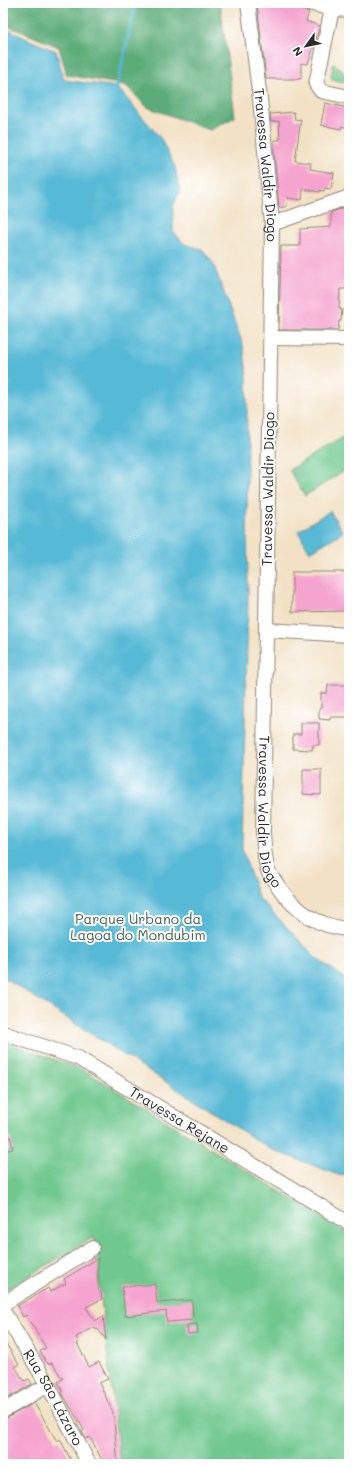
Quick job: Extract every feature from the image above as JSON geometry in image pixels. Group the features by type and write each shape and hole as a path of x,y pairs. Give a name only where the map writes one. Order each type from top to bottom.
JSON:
{"street":[{"name":"Travessa Waldir Diogo","path":"248,3 260,99 272,224 263,832 265,856 269,873 290,902 304,914 318,922 334,928 349,930"},
{"path":"310,3 332,9 349,10"},
{"path":"332,9 349,18"},
{"path":"332,9 316,84 321,91 349,97"},
{"path":"272,224 349,196"},
{"path":"271,338 349,339"},
{"path":"266,630 349,635"},
{"name":"Travessa Rejane","path":"3,1033 78,1058 338,1217 349,1222"},
{"path":"3,1304 92,1248"},
{"name":"Rua São Lázaro","path":"3,1311 48,1385 89,1464"},
{"path":"3,1411 48,1385"}],"green space":[{"path":"3,3 220,3 235,117 210,130 147,107 125,85 67,75 59,47 3,24"},
{"path":"333,64 343,72 346,82 332,80"},
{"path":"343,438 349,448 349,468 305,496 289,470"},
{"path":"3,1041 84,1070 342,1230 349,1231 349,1464 120,1464 94,1237 6,1290 3,1284"}],"water":[{"name":"Parque Urbano da Lagoa do Mondubim","path":"3,27 56,51 64,80 117,87 161,139 175,167 180,191 173,207 173,231 184,244 202,249 213,263 243,345 247,374 248,603 242,849 258,897 317,959 349,981 349,1174 341,1176 270,1149 3,977"},
{"path":"330,511 343,532 310,552 298,531"}],"building":[{"path":"257,3 276,3 309,12 306,21 320,26 308,64 301,63 301,79 266,79"},
{"path":"325,103 349,108 347,128 342,126 341,129 321,125"},
{"path":"294,112 295,120 301,119 295,161 311,163 310,169 334,173 331,189 325,188 324,191 320,190 320,192 303,189 302,200 288,198 287,206 279,208 274,140 280,140 279,121 271,122 270,114"},
{"path":"340,209 349,209 349,289 340,289 339,309 342,309 341,321 339,321 338,330 279,330 281,246 300,246 300,229 331,227 331,212"},
{"path":"292,572 349,572 349,611 292,612"},
{"path":"328,685 349,685 349,717 330,717 330,720 319,719 319,709 321,709 321,693 327,693"},
{"path":"301,723 319,723 319,745 313,745 312,750 293,749 293,734 301,734"},
{"path":"303,769 321,769 321,795 303,794"},
{"path":"10,1136 13,1149 3,1151 3,1138"},
{"path":"98,1258 98,1290 101,1293 102,1299 86,1307 95,1321 103,1316 106,1340 95,1327 76,1337 79,1342 77,1343 89,1367 99,1362 108,1379 99,1383 113,1412 118,1464 104,1464 90,1437 86,1439 82,1431 84,1430 62,1393 63,1392 58,1382 63,1379 52,1363 48,1364 45,1360 40,1351 46,1348 26,1315 23,1317 17,1306 48,1288 50,1292 66,1283 64,1279"},
{"path":"155,1284 157,1303 192,1300 193,1320 167,1322 166,1311 125,1316 122,1287"},
{"path":"197,1324 198,1333 188,1334 187,1325"},
{"path":"3,1339 19,1365 15,1367 24,1381 29,1379 32,1384 3,1401"},
{"path":"34,1403 57,1441 60,1439 73,1464 3,1464 3,1419"}],"waterway":[{"path":"116,91 136,3"}]}
